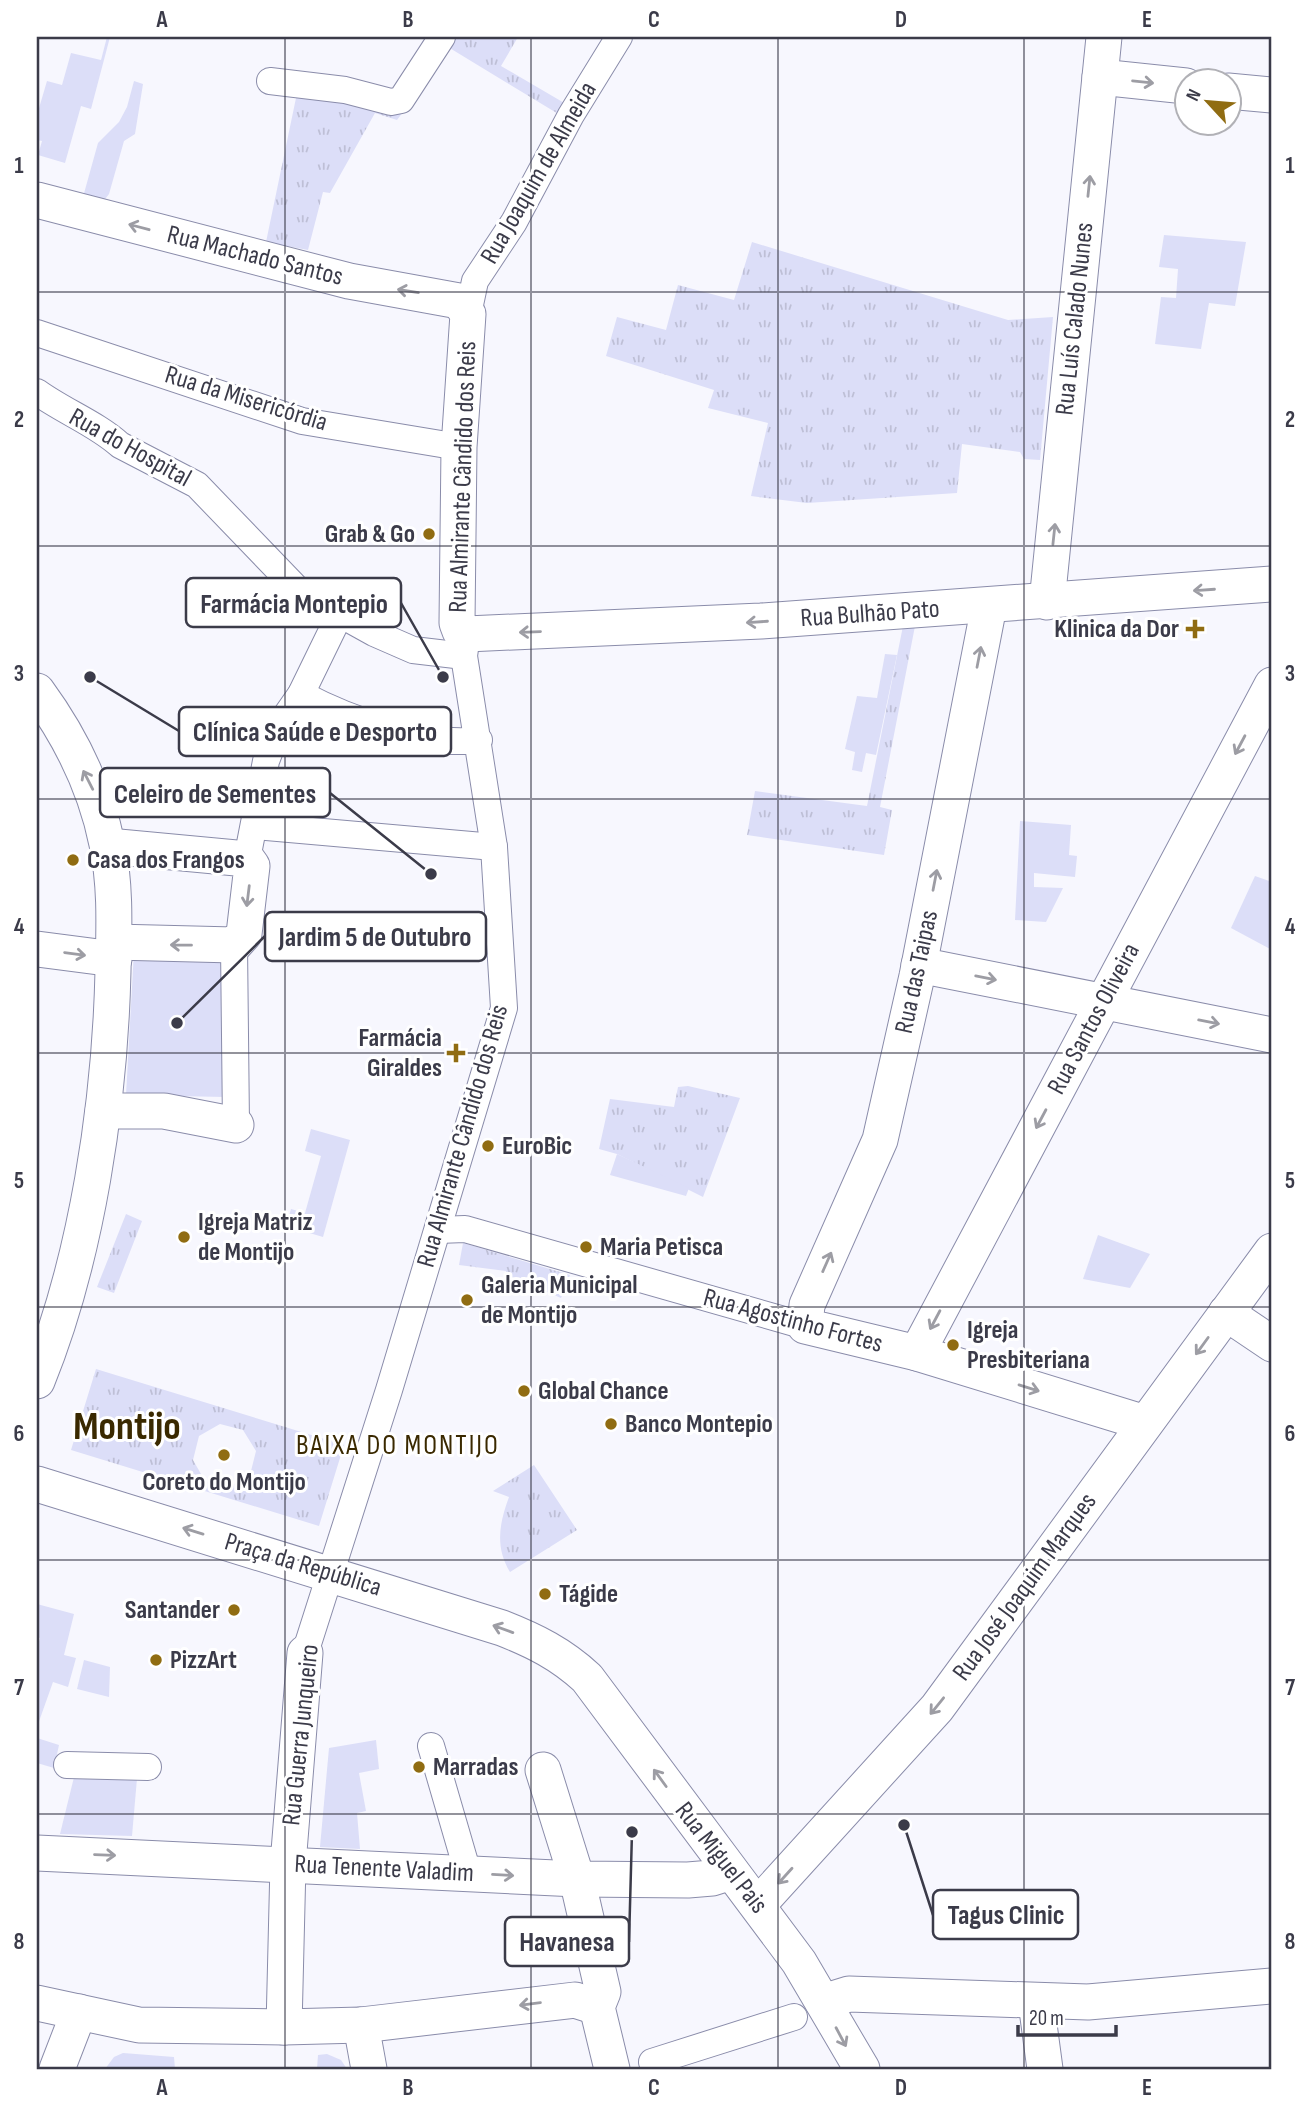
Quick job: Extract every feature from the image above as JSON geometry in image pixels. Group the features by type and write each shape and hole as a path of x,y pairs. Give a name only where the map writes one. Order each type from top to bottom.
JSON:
{"street":[{"path":"270,81 345,90 391,102 401,100 442,37"},
{"name":"Rua Joaquim de Almeida","path":"468,314 475,281 514,222 571,115 619,37"},
{"name":"Rua Luís Calado Nunes","path":"1047,602 1104,37"},
{"path":"1100,77 1172,85"},
{"path":"1242,92 1272,95"},
{"name":"Rua Machado Santos","path":"37,200 349,281 455,299 468,314"},
{"name":"Rua Almirante Cândido dos Reis","path":"331,1573 504,1008 494,847 465,645 457,623 459,447 468,314"},
{"name":"Rua da Misericórdia","path":"37,333 302,421 459,447"},
{"name":"Rua do Hospital","path":"37,391 62,411 197,485 300,592 413,650 465,645"},
{"name":"Rua Bulhão Pato","path":"465,645 1272,584"},
{"name":"Rua das Taipas","path":"804,1326 807,1305 880,1140 919,965 989,606"},
{"path":"247,859 266,761 280,724 301,694 340,614"},
{"name":"Rua Santos Oliveira","path":"917,1353 1272,685"},
{"path":"37,691 53,713 95,793 108,846 114,951 103,1111 63,1310 37,1381"},
{"path":"301,694 369,723 457,743 478,740"},
{"path":"255,826 494,847"},
{"path":"103,1111 164,1111 236,1125 239,940 252,866 247,859 108,846"},
{"path":"37,949 114,951 239,940"},
{"path":"919,965 1272,1035"},
{"name":"Rua Agostinho Fortes","path":"438,1230 465,1229 804,1326 917,1353 1145,1423"},
{"name":"Rua José Joaquim Marques","path":"758,1905 937,1708 1272,1251"},
{"path":"1226,1314 1272,1344"},
{"name":"Praça da República","path":"37,1484 502,1628 550,1648 564,1658"},
{"name":"Rua Guerra Junqueiro","path":"284,2026 288,1864 305,1653 331,1573"},
{"name":"Rua Miguel Pais","path":"564,1658 587,1678 758,1905 799,1962 808,2010 862,2069"},
{"path":"431,1746 468,1873"},
{"path":"67,1765 148,1767"},
{"path":"543,1770 576,1879 603,1992 597,2007 612,2069"},
{"name":"Rua Tenente Valadim","path":"37,1853 576,1879 688,1880 712,1878 731,1872"},
{"path":"652,2062 849,1994 1088,2002 1272,1986"},
{"path":"37,2003 139,2025 361,2025 557,2001 575,2000 597,2007"},
{"path":"1036,2002 1045,2069"},
{"path":"57,2069 79,2012"},
{"path":"361,2025 369,2069"}],"green space":[{"path":"107,37 110,37 91,109 81,106 65,163 38,155 42,141 37,140 37,115 47,81 62,85 71,53 101,60"},
{"path":"454,37 518,37 501,66 566,104 560,115 448,47"},
{"path":"134,81 143,84 135,134 124,141 109,194 102,203 83,197 98,143 119,122 127,107"},
{"path":"296,98 337,100 403,112 397,120 375,113 330,193 323,192 308,250 266,242"},
{"path":"1164,235 1246,242 1235,306 1209,303 1201,349 1155,344 1161,297 1176,298 1178,269 1159,267"},
{"path":"752,242 1008,320 1053,317 1040,460 1024,459 1020,452 962,444 957,493 807,503 751,496 768,423 708,408 714,390 606,356 617,317 666,330 678,285 734,300"},
{"path":"903,626 915,626 880,807 892,810 884,855 747,835 755,791 867,806"},
{"path":"885,654 897,655 876,755 866,753 862,772 852,770 855,752 845,749 857,696 877,698"},
{"path":"1020,821 1071,825 1069,855 1077,856 1075,877 1034,873 1034,887 1063,888 1046,922 1015,920"},
{"path":"1255,876 1272,882 1272,950 1231,928"},
{"path":"134,951 226,952 225,1097 126,1095"},
{"path":"688,1086 740,1098 703,1197 617,1154 599,1149 610,1099 674,1107 678,1087"},
{"path":"311,1129 350,1140 323,1237 286,1226 291,1209 305,1213 321,1156 305,1151"},
{"path":"617,1154 689,1188 686,1196 610,1175"},
{"path":"126,1214 142,1221 114,1293 97,1287"},
{"path":"1098,1235 1150,1254 1130,1288 1083,1279"},
{"path":"463,1243 570,1275 561,1298 507,1275 506,1271 459,1265"},
{"path":"96,1369 344,1445 319,1526 71,1450","holes":["220,1424 243,1430 256,1451 250,1475 229,1487 205,1481 193,1460 199,1436"]},
{"path":"534,1465 577,1530 510,1572 500,1544 503,1517 509,1497 493,1491"},
{"path":"37,1604 74,1614 64,1655 76,1658 68,1687 53,1682 37,1727 37,1648 40,1638 37,1637"},
{"path":"84,1660 110,1667 109,1697 77,1689"},
{"path":"37,1738 59,1745 54,1768 37,1763"},
{"path":"376,1740 379,1769 359,1773 366,1811 357,1813 360,1849 320,1847 329,1748"},
{"path":"77,1765 138,1767 132,1836 60,1834"},
{"path":"123,2053 174,2057 175,2069 105,2069 114,2057"},
{"path":"327,2054 341,2060 347,2069 317,2069 318,2055"}],"place":[{"name":"Grab & Go","path":"429,534"},
{"name":"Klinica da Dor","path":"1195,629"},
{"name":"Clínica Saúde e Desporto","path":"90,677"},
{"name":"Farmácia Montepio","path":"443,677"},
{"name":"Casa dos Frangos","path":"73,860"},
{"name":"Celeiro de Sementes","path":"431,874"},
{"name":"Jardim 5 de Outubro","path":"177,1023"},
{"name":"Farmácia Giraldes","path":"456,1053"},
{"name":"EuroBic","path":"488,1146"},
{"name":"Igreja Matriz de Montijo","path":"184,1237"},
{"name":"Maria Petisca","path":"586,1247"},
{"name":"Galeria Municipal de Montijo","path":"467,1300"},
{"name":"Igreja Presbiteriana","path":"953,1345"},
{"name":"Global Chance","path":"524,1391"},
{"name":"Banco Montepio","path":"611,1424"},
{"name":"Coreto do Montijo","path":"224,1455"},
{"name":"Tágide","path":"545,1594"},
{"name":"Santander","path":"234,1610"},
{"name":"PizzArt","path":"156,1660"},
{"name":"Marradas","path":"419,1767"},
{"name":"Tagus Clinic","path":"904,1825"},
{"name":"Havanesa","path":"632,1832"}],"district":[{"name":"Montijo","path":"127,1427"},
{"name":"BAIXA DO MONTIJO","path":"398,1445"}]}
